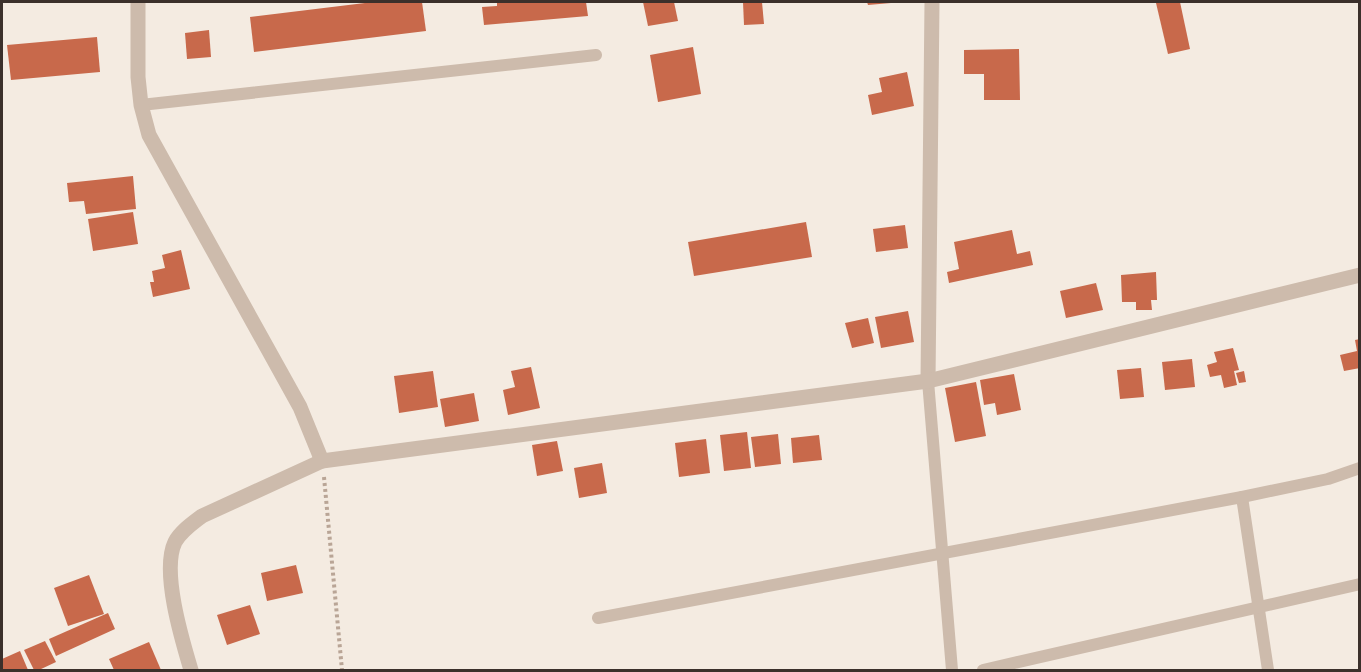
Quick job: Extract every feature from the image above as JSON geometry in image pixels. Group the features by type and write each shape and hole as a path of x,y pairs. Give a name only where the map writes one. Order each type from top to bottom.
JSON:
{"street":[{"path":"138,2 138,77 141,105 149,135 300,407 322,461"},
{"path":"928,381 932,2"},
{"path":"191,670 172,588 170,559 176,542 185,529 202,516 322,461 928,381 1359,275"}],"lane":[{"path":"141,105 596,55"},
{"path":"928,381 952,670"},
{"path":"598,618 1242,497 1328,479 1359,468"},
{"path":"1242,497 1268,670"},
{"path":"983,670 1359,584"}],"path":[{"path":"322,461 342,670"}],"building":[{"path":"373,2 422,2 426,31 254,52 250,17"},
{"path":"497,2 586,2 588,16 484,25 482,7 497,6"},
{"path":"643,2 674,2 678,21 648,26"},
{"path":"743,2 762,2 764,24 744,25"},
{"path":"867,2 891,2 891,3 868,5"},
{"path":"1180,2 1190,49 1168,54 1156,3"},
{"path":"209,30 211,57 187,59 185,33"},
{"path":"97,37 100,72 11,80 7,45"},
{"path":"693,47 701,94 658,102 650,55"},
{"path":"1019,49 1020,100 984,100 984,74 964,74 964,50"},
{"path":"907,72 914,106 872,115 868,95 882,92 879,78"},
{"path":"133,176 136,209 86,214 84,201 69,202 67,183"},
{"path":"133,212 138,244 93,251 88,219"},
{"path":"806,222 812,257 694,276 688,242"},
{"path":"905,225 908,248 876,252 873,229"},
{"path":"1012,230 1017,254 1030,251 1033,265 949,283 947,272 959,269 954,242"},
{"path":"181,250 190,289 153,297 150,282 154,282 152,271 165,268 162,255"},
{"path":"1156,272 1157,300 1151,300 1152,310 1136,310 1136,302 1122,302 1121,275"},
{"path":"1096,283 1103,310 1066,318 1060,291"},
{"path":"908,311 914,342 881,348 875,317"},
{"path":"868,318 874,343 852,348 845,323"},
{"path":"1360,339 1360,368 1344,371 1340,355 1357,351 1355,340"},
{"path":"1233,348 1239,370 1234,371 1237,385 1224,388 1221,375 1210,377 1207,365 1217,362 1214,352"},
{"path":"1192,359 1195,387 1165,390 1162,362"},
{"path":"531,367 540,408 508,415 503,390 515,387 511,371"},
{"path":"1141,368 1144,397 1120,399 1117,370"},
{"path":"433,371 438,407 399,413 394,376"},
{"path":"1244,371 1246,382 1239,383 1236,373"},
{"path":"1014,374 1021,410 997,415 995,403 984,405 980,380"},
{"path":"976,382 986,436 955,442 945,388"},
{"path":"474,393 479,421 445,427 440,399"},
{"path":"747,432 751,468 724,471 720,435"},
{"path":"778,434 781,464 755,467 751,437"},
{"path":"819,435 822,460 793,463 791,438"},
{"path":"706,439 710,473 679,477 675,443"},
{"path":"557,441 563,471 537,476 532,445"},
{"path":"602,463 607,493 579,498 574,468"},
{"path":"296,565 303,593 267,601 261,573"},
{"path":"89,575 104,614 68,626 54,588"},
{"path":"250,605 260,634 227,645 217,615"},
{"path":"108,613 115,629 56,656 49,639"},
{"path":"45,641 56,662 34,670 24,650"},
{"path":"149,642 161,670 114,670 109,659"},
{"path":"20,651 28,670 2,670 2,659"}]}
